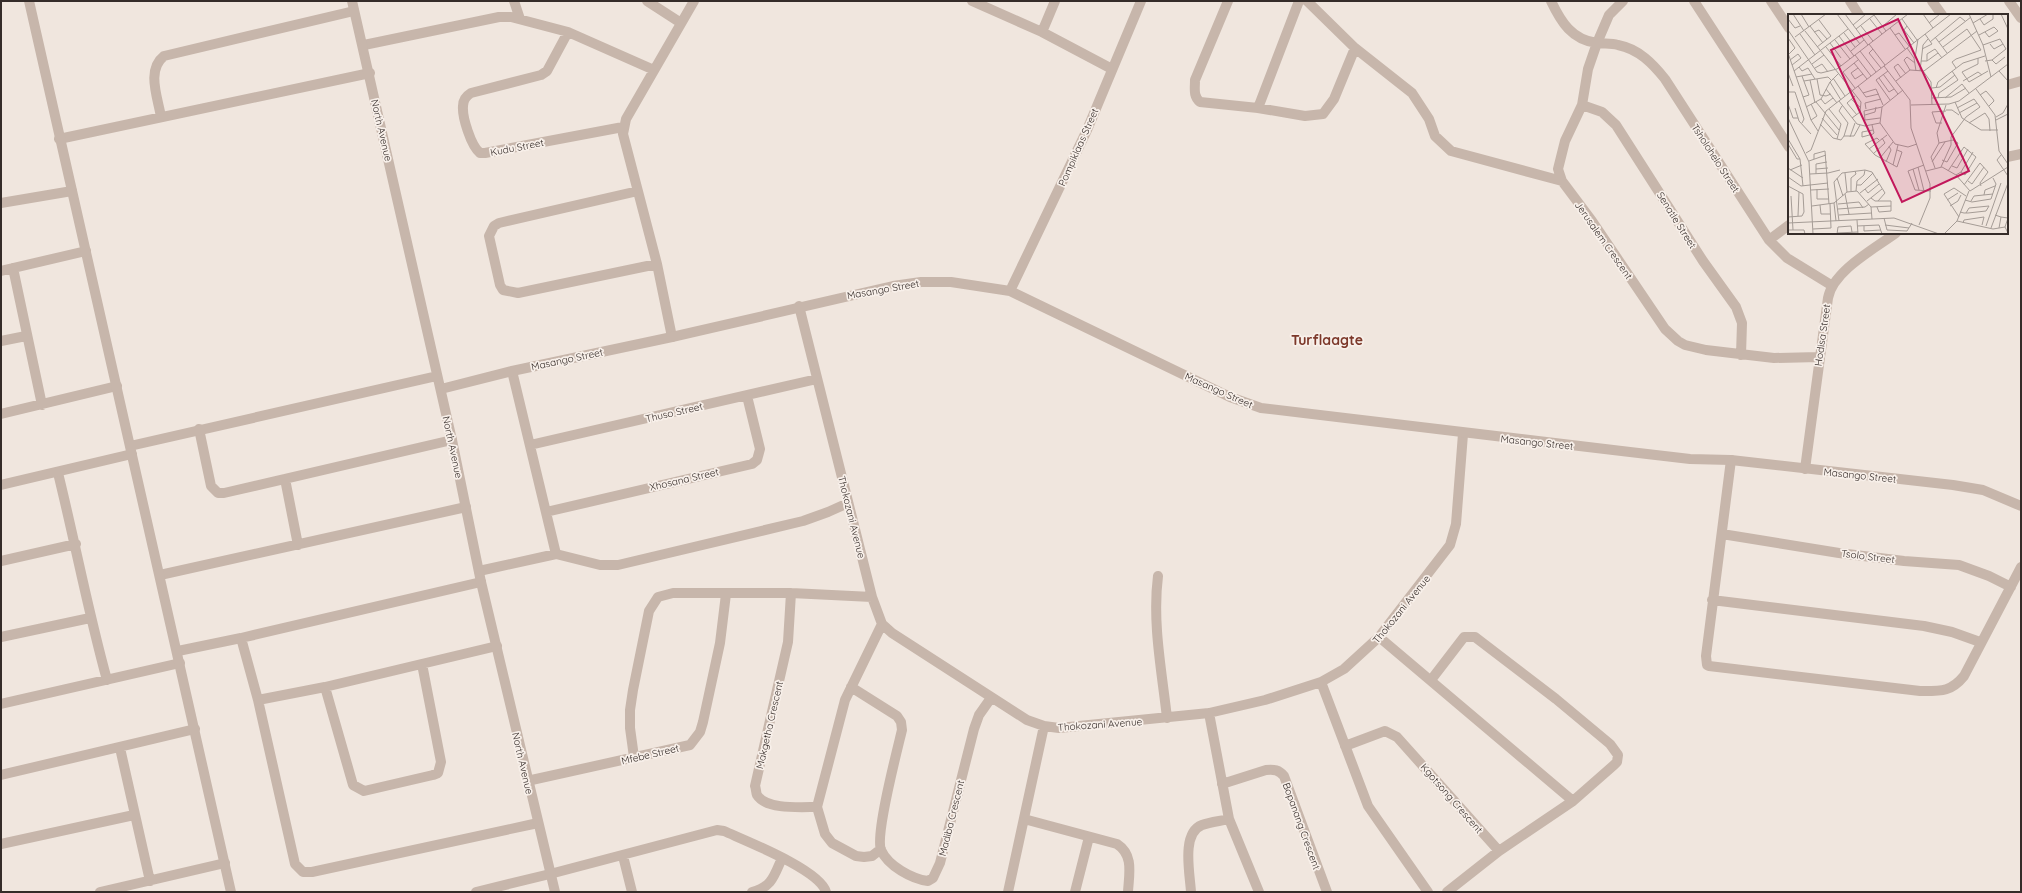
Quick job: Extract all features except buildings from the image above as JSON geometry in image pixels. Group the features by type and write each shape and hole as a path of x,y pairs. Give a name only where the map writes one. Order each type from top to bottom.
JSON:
{"street":[{"path":"29,1 59,139 178,651 231,892"},
{"path":"514,1 520,20"},
{"path":"647,1 681,23"},
{"path":"672,337 657,264 623,134 623,127 694,1"},
{"path":"972,1 1042,32 1112,69"},
{"path":"1042,32 1055,1"},
{"name":"Pompiklaas Street","path":"1010,291 1087,130 1141,1"},
{"path":"1228,1 1195,80 1196,99 1200,102 1258,108 1305,116 1323,114 1334,99 1355,48"},
{"path":"1258,108 1299,1"},
{"path":"1307,1 1355,48 1412,93 1426,114 1435,136 1451,152 1562,181"},
{"name":"Tsholohelo Street","path":"1551,1 1560,19 1570,32 1579,38 1596,43 1618,45 1627,48 1642,56 1658,71 1769,240 1787,258 1831,285"},
{"name":"Jerusalem Crescent","path":"1623,1 1609,15 1596,43 1588,69 1582,105 1560,156 1558,169 1562,181 1592,221 1665,330 1674,338 1685,345 1706,350 1774,358 1820,357"},
{"path":"1694,1 1788,145"},
{"path":"1771,1 1788,26"},
{"path":"1850,1 1858,14"},
{"path":"1932,1 1941,14"},
{"path":"2009,1 2021,18"},
{"path":"161,117 154,74 156,66 164,56 353,6"},
{"name":"North Avenue","path":"353,6 364,45 441,389 481,582 527,781 555,892"},
{"path":"364,45 500,17 510,17 568,32 654,70"},
{"name":"Kudu Street","path":"568,32 551,66 541,75 471,92 466,96 462,106 472,144 480,152 485,153 623,127"},
{"path":"59,139 370,73"},
{"path":"2008,85 2021,81"},
{"name":"Senatle Street","path":"1582,105 1602,112 1616,125 1703,261 1736,308 1742,323 1741,354"},
{"path":"2008,157 2021,154"},
{"path":"1,203 72,191"},
{"path":"638,191 498,223 494,226 490,236 500,285 503,290 518,293 657,264"},
{"path":"1769,240 1788,226"},
{"path":"1831,285 1843,272 1895,234"},
{"path":"1,271 86,251"},
{"path":"13,268 26,336 42,405"},
{"name":"Masango Street","path":"441,389 512,371 672,337 799,306 893,286 921,282 951,282 1010,291 1230,397 1261,408 1463,434 1682,458 1731,460 1970,487 1994,494 2021,506"},
{"name":"Hodisa Street","path":"1805,469 1814,413 1817,371 1831,285"},
{"name":"Thokozani Avenue","path":"799,306 872,598 882,624 892,633 992,698 1027,720 1044,726 1059,728 1209,713 1264,700 1322,682 1344,669 1379,637 1450,545 1456,524 1463,434"},
{"path":"1,341 26,336"},
{"path":"512,371 556,554"},
{"path":"1,485 58,472 199,429 437,376"},
{"name":"Thuso Street","path":"530,445 817,379"},
{"path":"1,414 117,386"},
{"name":"Xhosana Street","path":"546,512 752,464 757,460 760,449 747,396"},
{"path":"199,429 211,486 213,490 224,493 452,440"},
{"path":"1731,460 1706,656 1707,664 1714,668 1936,691 1953,687 1964,676 1980,642 2021,567"},
{"path":"58,472 76,544 90,618 107,680"},
{"path":"285,479 298,545"},
{"path":"479,571 556,554 600,565 618,565 803,521 848,503"},
{"path":"160,575 466,507"},
{"name":"Tsolo Street","path":"1722,534 1839,553 1904,561 1959,565 1989,576 2011,587"},
{"path":"1,561 76,544"},
{"path":"1158,576 1155,593 1167,718"},
{"path":"178,651 241,638 481,582"},
{"path":"634,757 630,710 649,611 652,603 658,597 665,594 791,593 872,598"},
{"name":"Makgetha Crescent","path":"791,593 788,642 755,786 758,795 766,802 780,806 817,807"},
{"name":"Mfebe Street","path":"527,781 690,745 700,732 720,643 726,594"},
{"path":"1712,600 1924,626 1952,632 1980,642"},
{"path":"1,637 90,618"},
{"path":"851,687 897,716 901,722 902,730 882,825 881,849 872,856 864,857 856,856 832,843 825,834 817,807 838,721 851,687 882,624"},
{"path":"1379,637 1432,680 1572,801"},
{"path":"1432,680 1464,637 1475,637 1556,699 1610,744 1618,755 1617,762 1572,801 1499,852 1447,892"},
{"path":"241,638 258,700 295,864 303,872 312,872 538,823"},
{"path":"258,700 325,687 497,646"},
{"path":"1,704 180,663"},
{"path":"325,687 352,785 355,788 364,791 433,776 438,773 441,762 422,664"},
{"path":"1322,682 1368,806 1428,892"},
{"name":"Madiba Crescent","path":"881,849 886,860 896,867 923,880 928,881 933,878 940,863 974,728 979,715 992,698"},
{"path":"1209,713 1229,819 1259,892"},
{"path":"1008,892 1044,726"},
{"path":"1,775 195,729"},
{"name":"Kgotsong Crescent","path":"1345,746 1384,730 1397,736 1499,852"},
{"path":"120,748 150,881"},
{"name":"Bopanang Crescent","path":"1222,784 1272,769 1280,772 1284,776 1327,892"},
{"path":"1,844 134,815"},
{"path":"1024,819 1117,844 1128,853 1130,861 1128,892"},
{"path":"1191,892 1188,846 1190,837 1195,829 1202,825 1229,819"},
{"path":"476,892 623,856 717,830 724,831 782,858 814,876 821,882 826,892"},
{"path":"1075,892 1089,837"},
{"path":"623,856 632,892"},
{"path":"752,892 766,888 771,882 782,858"},
{"path":"100,892 225,863"}],"district":[{"name":"Turflaagte","path":"1327,340"}]}
